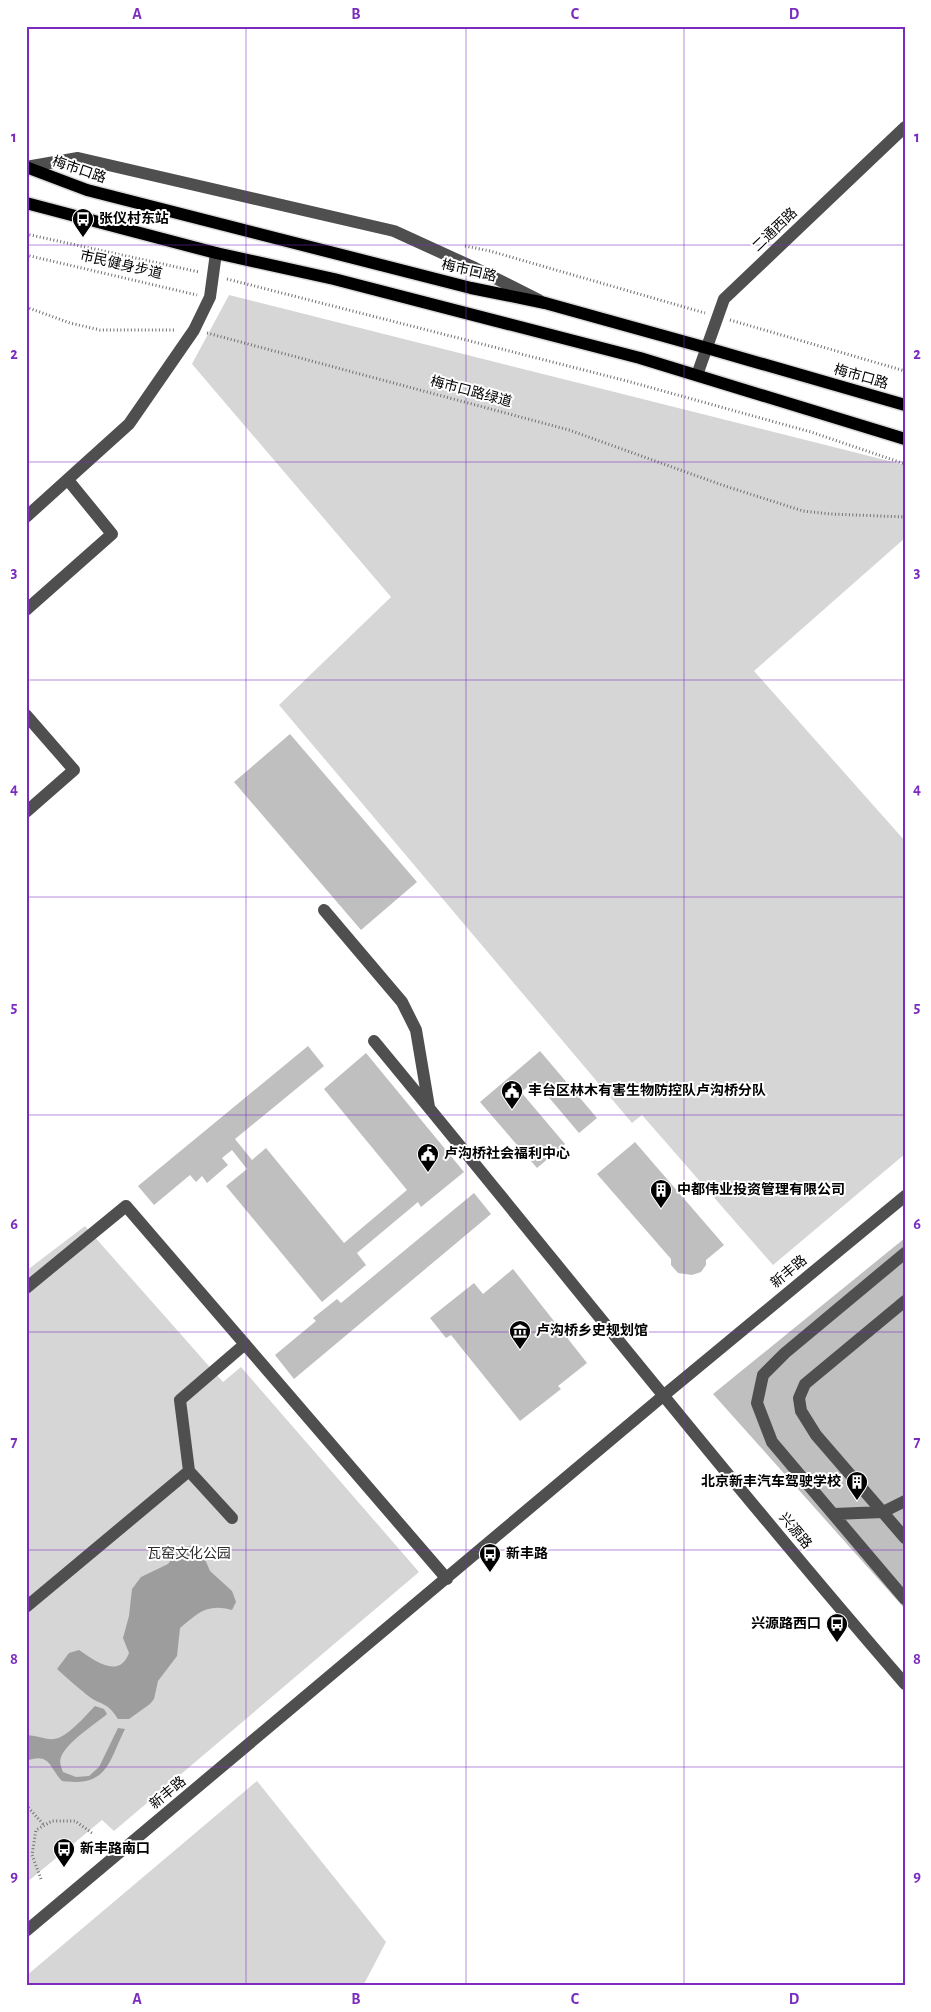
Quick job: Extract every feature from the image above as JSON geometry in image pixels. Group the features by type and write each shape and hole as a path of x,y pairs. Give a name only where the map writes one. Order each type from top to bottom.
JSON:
{"main road":[{"name":"梅市口路","path":"26,167 87,190 462,285 545,303 905,405"},
{"path":"26,203 216,253 334,279 640,358 905,439"}],"street":[{"name":"二通西路","path":"697,375 724,300 905,127"},
{"path":"26,167 78,158 394,231 545,303"},
{"path":"26,517 129,424 194,330 210,298 216,253"},
{"path":"880,398 905,399"},
{"path":"26,610 112,534 68,480"},
{"path":"26,715 74,770 26,812"},
{"path":"324,910 402,1002 416,1030 430,1109"},
{"name":"兴源路","path":"374,1041 663,1396 905,1684"},
{"name":"新丰路","path":"26,1931 663,1396 905,1196"},
{"path":"26,1288 126,1206 447,1578"},
{"path":"905,1253 785,1353 763,1375 757,1403 772,1442 905,1599"},
{"path":"905,1301 805,1384 799,1398 801,1411 816,1435 905,1538"},
{"path":"232,1518 189,1471 180,1400 245,1344"},
{"path":"26,1607 189,1471"},
{"path":"834,1514 883,1512 905,1501"}],"path":[{"path":"26,234 214,276 627,381 811,432 905,464"},
{"path":"461,245 490,251 905,371"},
{"name":"市民健身步道","path":"26,255 210,298"},
{"name":"梅市口路绿道","path":"26,307 70,323 100,330 194,330 568,430 722,485 803,511 905,517"},
{"path":"26,1805 44,1825"},
{"path":"41,1879 32,1855 36,1830 52,1821 76,1821 92,1833"}],"green space":[{"path":"229,295 905,465 905,538 754,671 905,841 905,1154 773,1265 642,1115 632,1123 279,705 391,597 192,364"},
{"name":"瓦窑文化公园","path":"85,1226 223,1382 241,1367 419,1572 114,1831 102,1820 26,1883 26,1271"},
{"path":"257,1781 386,1942 363,1986 26,1986 26,1976"}],"shaded area":[{"path":"194,1546 197,1557 204,1557 210,1571 232,1591 236,1602 232,1610 216,1608 203,1611 180,1628 177,1656 158,1681 154,1699 129,1719 118,1719 107,1706 92,1699 57,1669 69,1653 79,1650 99,1662 113,1667 125,1661 129,1653 123,1638 129,1616 132,1589 141,1577 168,1564 177,1552 185,1547"},
{"path":"95,1706 104,1709 107,1714 69,1745 61,1757 60,1763 63,1772 76,1777 89,1776 99,1767 118,1728 125,1729 110,1762 98,1776 77,1782 62,1781 45,1760 40,1758 26,1761 26,1735 51,1739 59,1738 76,1726"}],"building":[{"path":"290,734 417,882 361,930 234,782"},
{"name":"卢沟桥社会福利中心","path":"308,1046 324,1066 235,1139 252,1160 266,1148 344,1243 407,1190 324,1089 366,1053 464,1172 421,1207 418,1202 357,1253 366,1265 322,1302 226,1186 247,1169 232,1150 222,1158 228,1165 207,1183 202,1176 196,1182 190,1175 154,1205 138,1186"},
{"name":"丰台区林木有害生物防控队卢沟桥分队","path":"540,1051 597,1118 579,1133 535,1081 521,1092 565,1144 537,1168 480,1102"},
{"name":"中都伟业投资管理有限公司","path":"635,1142 724,1245 706,1260 706,1265 701,1272 692,1275 678,1273 671,1265 671,1259 597,1174"},
{"path":"474,1193 491,1214 294,1379 275,1355 316,1321 313,1318 337,1299 341,1303"},
{"name":"北京新丰汽车驾驶学校","path":"905,1238 905,1609 713,1394"},
{"name":"卢沟桥乡史规划馆","path":"513,1269 587,1363 558,1386 561,1389 520,1421 451,1335 446,1338 430,1318 474,1283 483,1294"}],"place":[{"name":"张仪村东站","path":"83,238"},
{"name":"丰台区林木有害生物防控队卢沟桥分队","path":"512,1110"},
{"name":"卢沟桥社会福利中心","path":"428,1173"},
{"name":"中都伟业投资管理有限公司","path":"661,1209"},
{"name":"卢沟桥乡史规划馆","path":"520,1350"},
{"name":"北京新丰汽车驾驶学校","path":"857,1501"},
{"name":"新丰路","path":"490,1573"},
{"name":"兴源路西口","path":"837,1643"},
{"name":"新丰路南口","path":"64,1868"}]}
